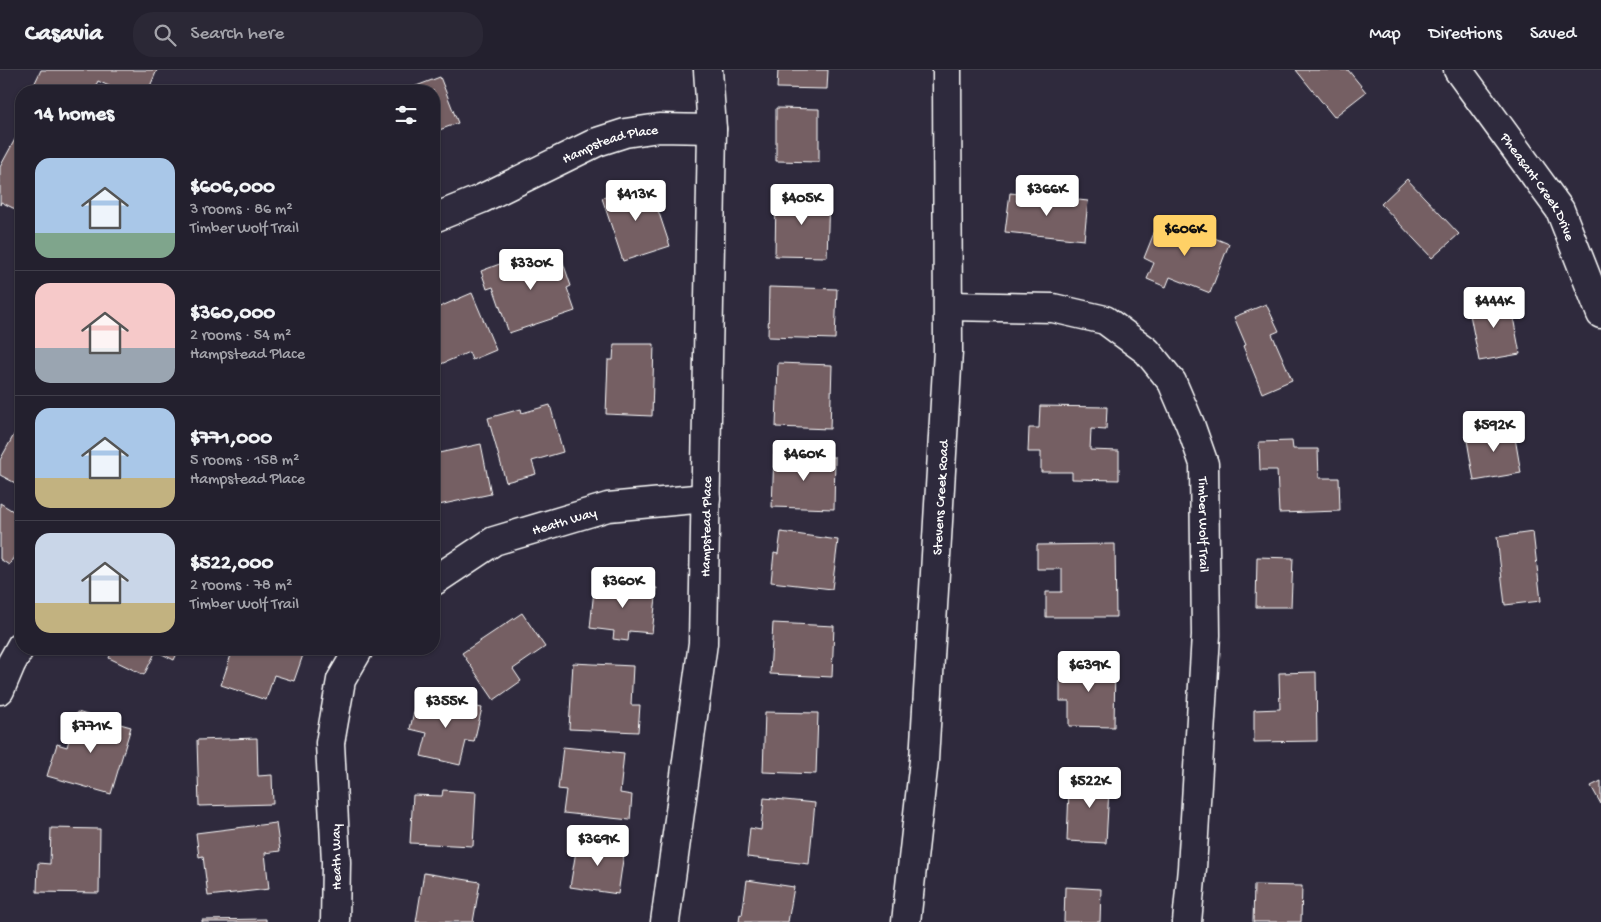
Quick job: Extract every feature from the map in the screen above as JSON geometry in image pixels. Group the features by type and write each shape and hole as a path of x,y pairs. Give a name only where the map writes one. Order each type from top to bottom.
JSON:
{"street":[{"name":"Hampstead Place","path":"665,922 703,642 712,129 708,70"},
{"name":"Stevens Creek Road","path":"906,922 924,760 948,361 947,70"},
{"name":"Pheasant Creek Drive","path":"1458,70 1560,210 1601,314"},
{"name":"Hampstead Place","path":"440,216 481,199 597,142 625,133 659,128 712,129"},
{"name":"Timber Wolf Trail","path":"948,306 1053,308 1105,320 1147,351 1172,382 1190,424 1204,464 1206,635 1187,922"},
{"name":"Heath Way","path":"440,577 494,541 608,507 706,498"},
{"path":"0,690 16,655"},
{"name":"Heath Way","path":"335,922 336,862 330,743 341,680 356,655"}],"building":[{"path":"41,70 157,70 151,85 107,85 98,81 96,85 34,85"},
{"path":"778,70 828,70 827,89 777,88"},
{"path":"1296,70 1348,70 1366,92 1334,117"},
{"path":"440,77 458,123 440,130 440,85 419,85"},
{"path":"776,108 819,109 819,162 776,161"},
{"path":"15,139 15,209 1,202 0,205 0,167"},
{"path":"1407,179 1459,234 1432,258 1381,204"},
{"path":"649,183 670,246 623,261 602,198"},
{"path":"1010,193 1088,201 1084,240 1005,232"},
{"path":"776,195 829,196 827,257 775,256"},
{"path":"1173,221 1229,244 1210,293 1170,277 1166,287 1147,279 1154,263 1144,258 1156,228 1168,233"},
{"path":"559,251 571,286 567,288 575,311 509,333 493,287 487,289 481,271 513,259 515,266"},
{"path":"769,287 837,289 835,339 768,337"},
{"path":"472,293 496,350 472,360 469,352 440,364 440,307"},
{"path":"1509,296 1520,354 1479,361 1468,304"},
{"path":"1266,304 1279,331 1272,334 1292,380 1262,393 1243,346 1246,345 1234,317"},
{"path":"614,344 654,344 652,416 606,414 608,360 613,360"},
{"path":"778,363 832,365 830,429 776,427"},
{"path":"550,405 563,452 532,461 536,474 506,482 488,418 521,409 522,413"},
{"path":"1040,406 1107,407 1106,430 1091,429 1090,450 1119,451 1119,480 1072,479 1072,472 1041,472 1041,452 1028,452 1029,428 1039,428"},
{"path":"1513,426 1521,473 1474,481 1466,434"},
{"path":"15,433 15,483 0,475 0,460"},
{"path":"1292,441 1293,449 1318,449 1319,478 1339,478 1340,511 1279,513 1277,470 1260,470 1259,442"},
{"path":"481,444 491,494 440,505 440,453"},
{"path":"774,455 835,457 834,509 772,507"},
{"path":"0,503 15,512 15,555 9,565 0,559"},
{"path":"781,532 838,540 832,589 771,582 774,553 778,554"},
{"path":"1533,532 1541,601 1505,605 1497,537"},
{"path":"1115,544 1116,617 1046,617 1046,592 1062,592 1062,569 1037,569 1037,545"},
{"path":"1257,557 1293,558 1291,607 1256,607"},
{"path":"595,581 657,588 652,633 629,631 628,641 613,639 614,631 590,628"},
{"path":"522,613 545,647 513,669 521,681 494,700 462,653"},
{"path":"773,623 834,626 832,677 770,674"},
{"path":"110,655 154,655 144,675 109,658"},
{"path":"164,655 176,655 174,660"},
{"path":"231,655 303,655 294,681 274,675 266,700 221,685"},
{"path":"1060,661 1115,662 1114,727 1069,726 1069,701 1060,701"},
{"path":"573,663 633,666 631,705 640,705 638,732 569,729"},
{"path":"1316,672 1317,741 1254,742 1254,710 1280,709 1279,673"},
{"path":"433,698 482,708 474,742 466,741 460,765 421,756 427,733 410,729 416,703 431,707"},
{"path":"77,712 131,727 111,794 47,776 57,744 67,747"},
{"path":"765,712 818,713 816,774 763,772"},
{"path":"257,738 258,776 272,775 273,804 199,806 197,740"},
{"path":"563,747 624,753 620,793 632,795 630,820 563,813 566,790 558,789"},
{"path":"1087,770 1110,771 1106,843 1067,841 1069,789 1086,790"},
{"path":"1601,781 1601,804 1591,786"},
{"path":"443,790 476,792 473,846 410,843 413,795 442,796"},
{"path":"764,798 815,803 809,864 747,857 750,828 761,830"},
{"path":"276,823 280,851 265,853 269,889 208,896 203,856 199,857 196,833"},
{"path":"51,828 100,829 99,893 37,892 38,863 50,864"},
{"path":"578,839 625,846 618,894 570,887"},
{"path":"424,873 480,882 473,922 416,922"},
{"path":"747,880 794,887 788,922 739,922 740,914 742,915"},
{"path":"1254,885 1302,886 1301,922 1253,922"},
{"path":"1065,887 1101,889 1100,922 1064,922"},
{"path":"266,919 266,922 202,922 202,920"}]}
